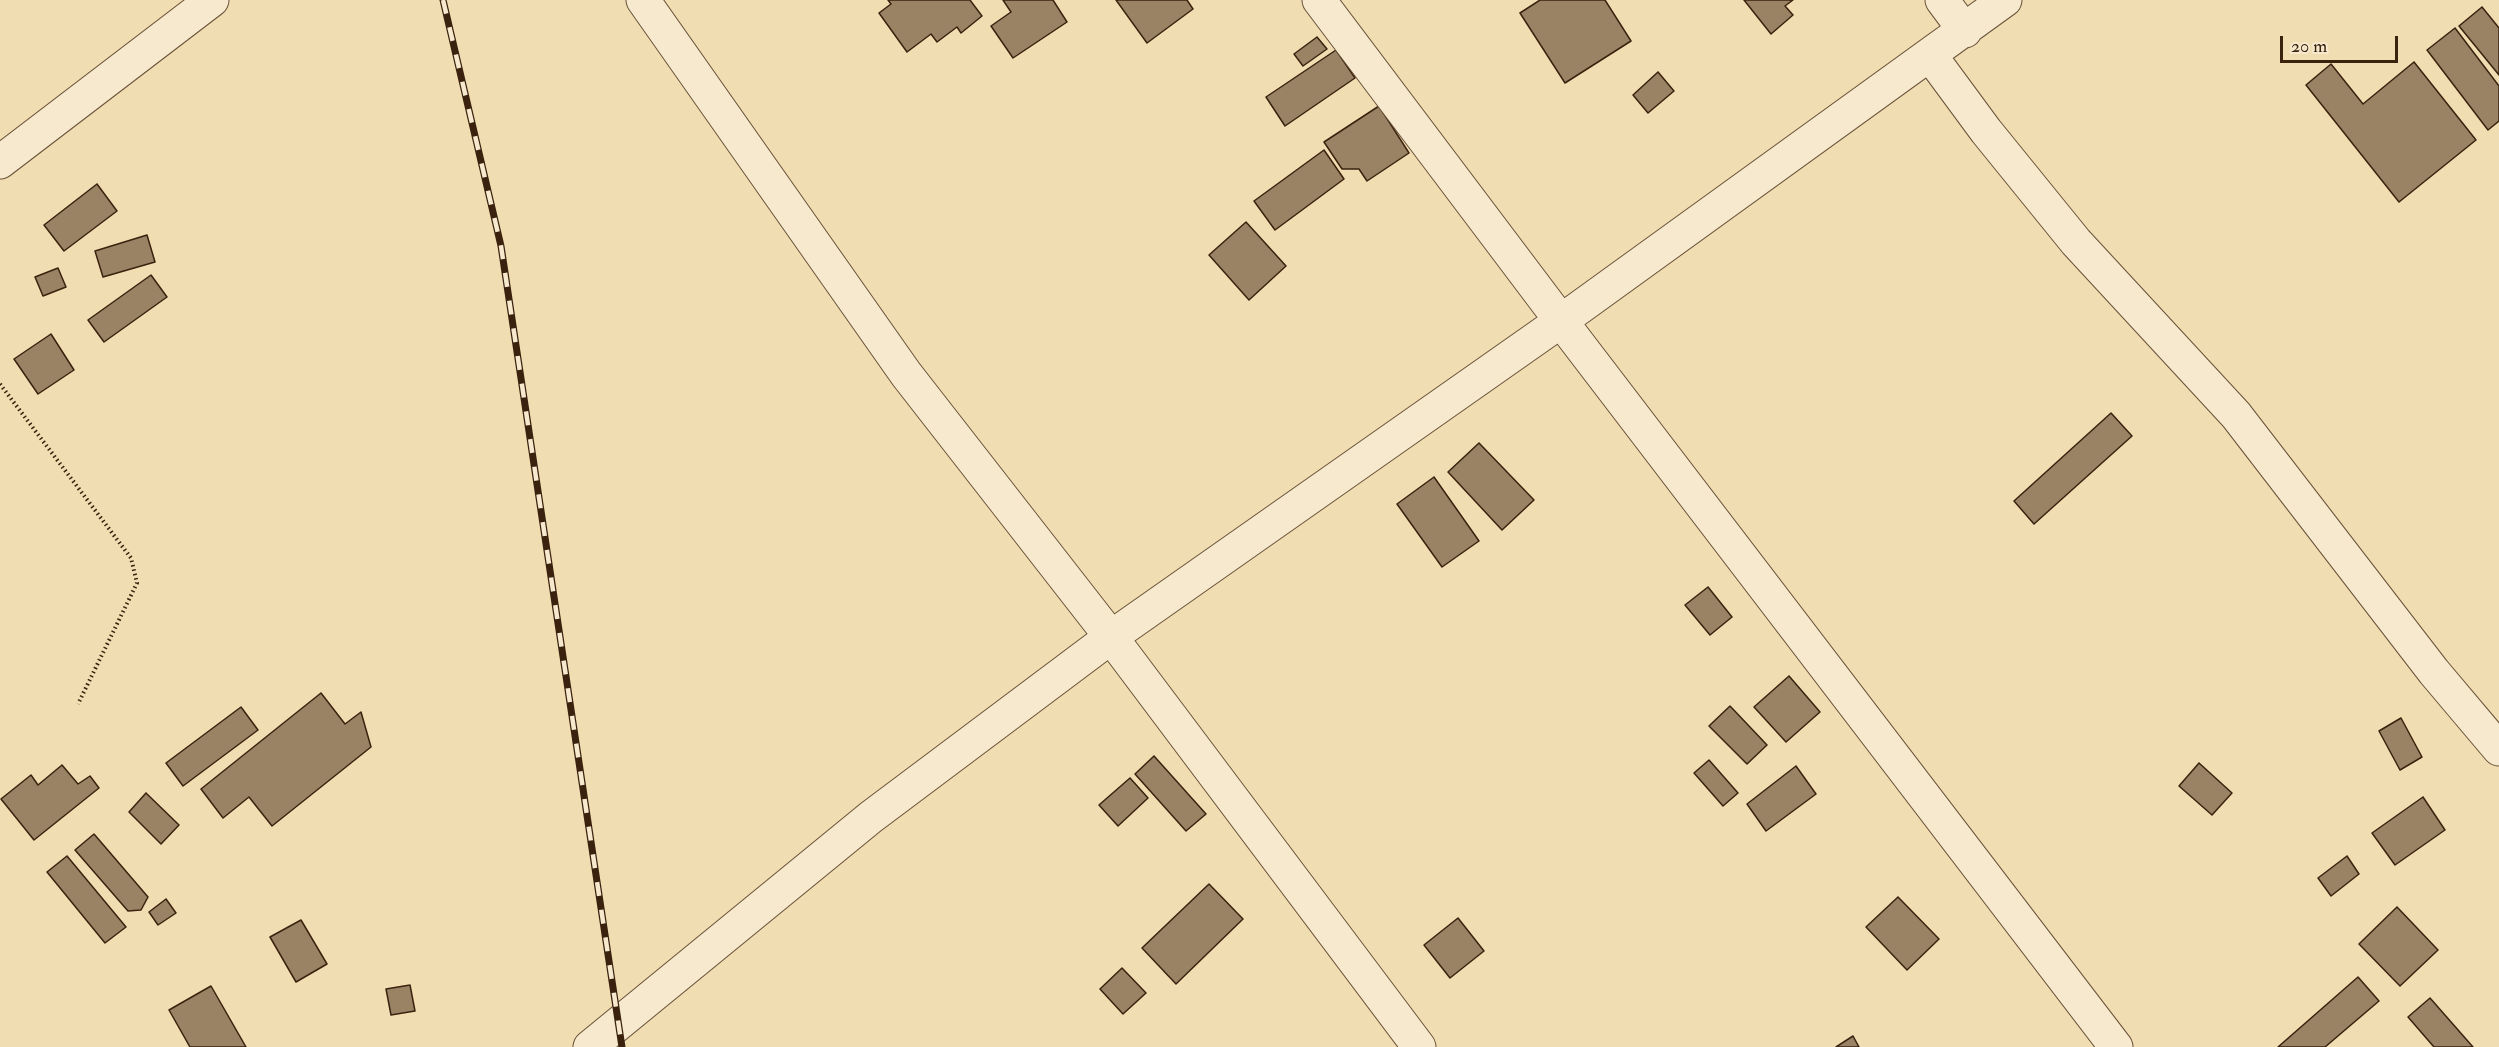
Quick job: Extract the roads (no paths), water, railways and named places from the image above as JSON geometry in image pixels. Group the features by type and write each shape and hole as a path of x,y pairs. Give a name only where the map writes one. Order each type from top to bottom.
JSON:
{"street":[{"path":"0,162 212,0"},
{"path":"643,0 906,374 1112,637 1419,1047"},
{"path":"1319,0 1561,321 2116,1047"},
{"path":"1942,0 1965,31"},
{"path":"590,1047 871,817 1112,637 1561,321 2005,0"},
{"path":"1930,55 1986,131 2076,242 2236,415 2434,672 2499,749"}],"railway":[{"path":"443,0 501,246 622,1047"}]}
